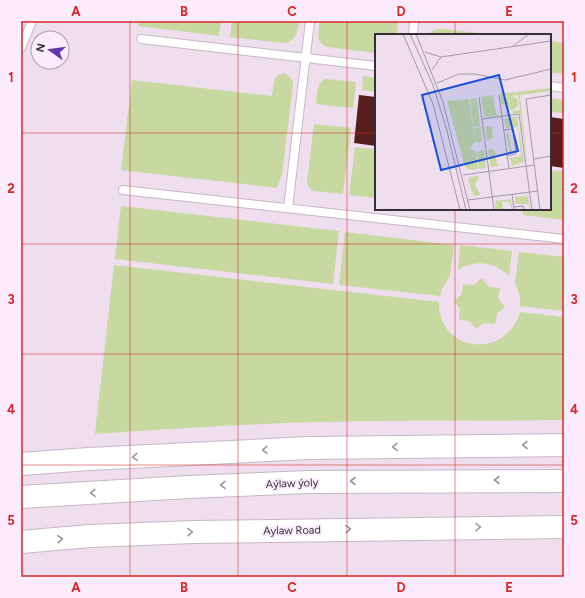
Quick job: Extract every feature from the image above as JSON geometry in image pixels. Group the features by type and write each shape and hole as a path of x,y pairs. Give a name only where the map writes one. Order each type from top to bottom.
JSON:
{"main road":[{"path":"21,464 89,459 309,448 564,445"},
{"name":"Aýlaw ýoly","path":"21,497 181,487 308,482 564,481"},
{"name":"Aylaw Road","path":"21,542 90,536 193,532 564,526"}],"lane":[{"path":"21,48 32,21"},
{"path":"288,208 310,21"},
{"path":"413,34 414,21"},
{"path":"142,39 375,66"},
{"path":"551,86 564,88"},
{"path":"123,190 564,239"}],"green space":[{"path":"139,21 221,21 219,36 138,26"},
{"path":"232,21 266,21 280,23 280,21 299,21 294,38 291,41 284,43 230,37"},
{"path":"320,21 398,21 397,34 375,34 375,53 328,47 321,43 318,33"},
{"path":"437,29 443,29 488,34 430,34"},
{"path":"551,41 564,43 564,74 551,73"},
{"path":"284,73 290,77 293,84 282,175 277,188 121,170 132,80 272,96 275,79 280,74"},
{"path":"363,76 375,78 375,92 362,90"},
{"path":"325,79 356,82 353,108 316,104 318,86"},
{"path":"551,98 564,100 564,113 551,112"},
{"path":"314,124 351,128 343,194 313,191 308,186 307,182"},
{"path":"355,147 375,149 375,198 349,195"},
{"path":"551,170 564,171 564,220 523,215 524,210 551,210"},
{"path":"121,206 339,231 333,284 115,259"},
{"path":"345,232 454,245 450,276 443,287 440,296 339,285"},
{"path":"460,245 512,251 509,276 491,265 477,263 458,270"},
{"path":"519,252 564,257 564,311 520,306 520,296 515,283"},
{"path":"114,265 439,302 441,319 449,331 460,340 473,344 487,344 501,338 512,328 520,312 564,317 564,420 319,422 235,425 95,434"},
{"path":"482,278 489,287 500,288 498,298 505,307 497,314 495,324 484,323 476,329 469,321 459,320 460,309 454,301 462,294 463,284 474,285"}],"building":[{"path":"359,95 375,97 375,146 354,143"},
{"path":"551,117 564,119 564,168 551,166"}]}
